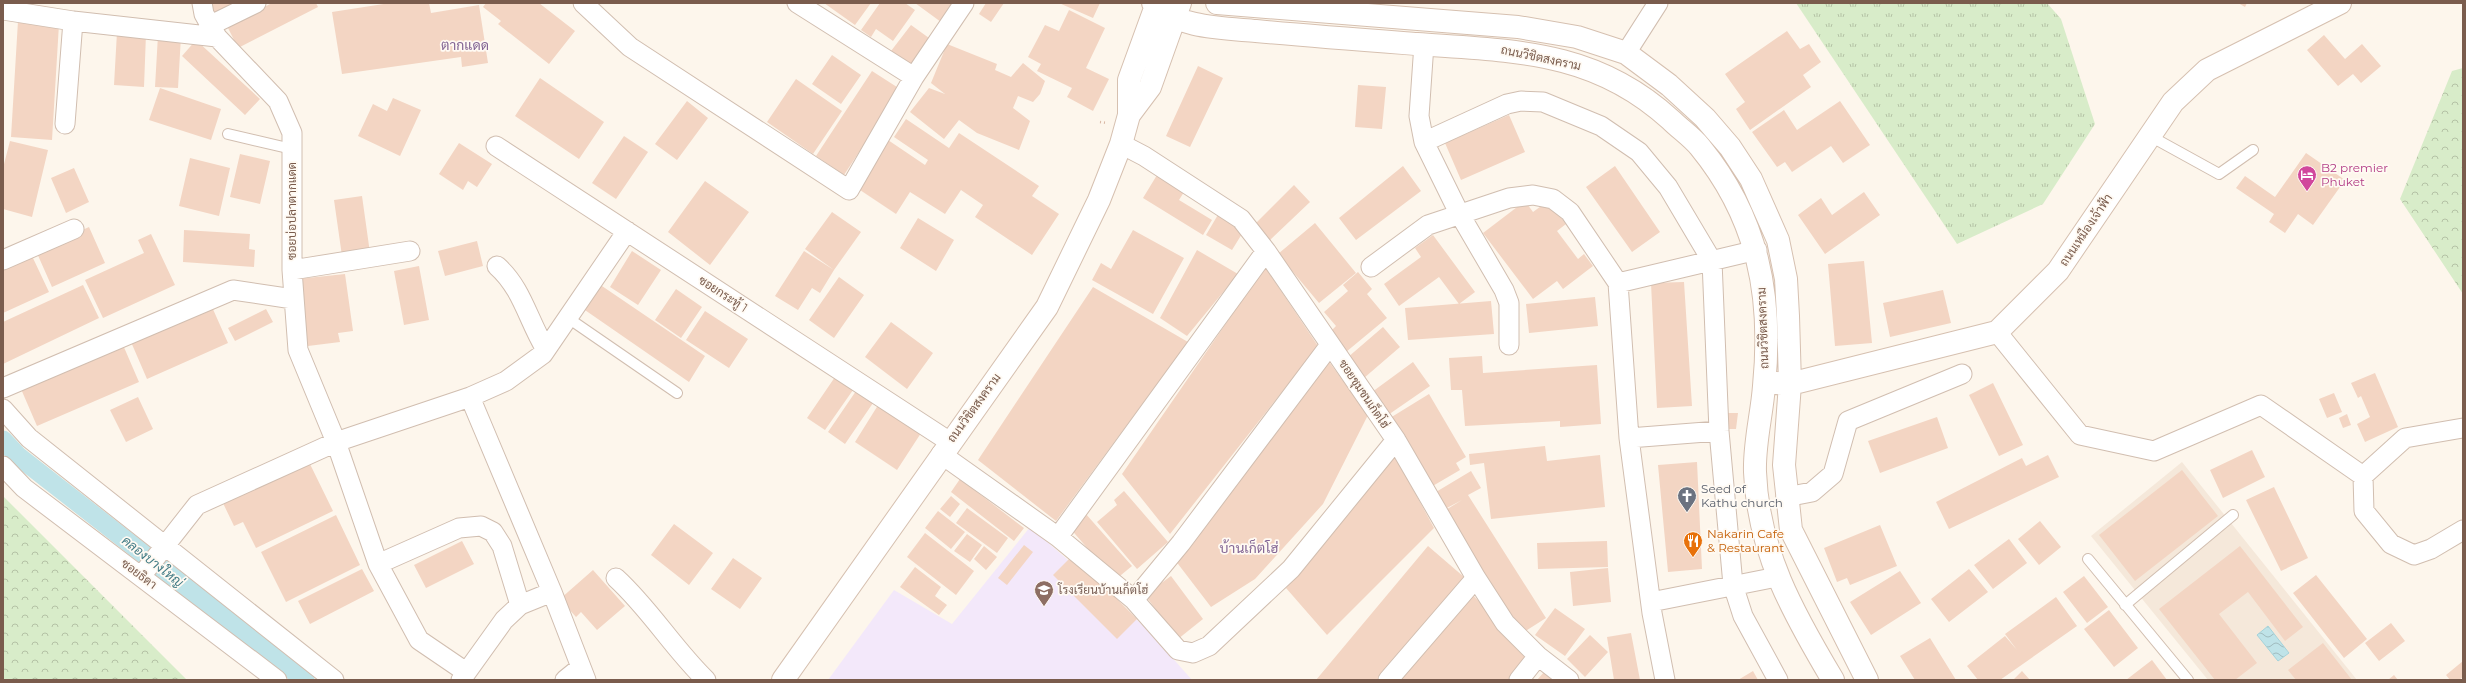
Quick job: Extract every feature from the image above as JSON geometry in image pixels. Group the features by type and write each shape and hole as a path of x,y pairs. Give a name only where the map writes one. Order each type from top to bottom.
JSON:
{"main road":[{"name":"ถนนวิชิตสงคราม","path":"1217,3 1393,10 1518,27 1577,37 1626,53 1670,85 1705,118 1730,147 1751,179 1778,240 1786,279 1790,384 1784,465 1786,497 1791,530 1867,680"},
{"name":"ถนนเหมืองเจ้าฟ้า","path":"1997,332 2058,271 2173,102 2207,70 2340,3"},
{"name":"ถนนวิชิตสงคราม","path":"784,680 945,448 1047,307 1099,200 1121,144 1129,116 1129,80 1155,4 1222,28 1513,50 1570,62 1611,77 1656,106 1699,146 1735,198 1757,250 1765,298 1765,383 1755,470 1765,540 1777,577 1833,680"},
{"name":"ถนนวิชิตสงคราม","path":"1129,116 1150,87 1177,11"},
{"path":"1765,383 1790,384 1997,332"}],"street":[{"name":"ซอยบ่อปลาตากแดด","path":"202,3 204,14 214,31 278,101 292,133 292,270 298,350 336,442 378,564 419,640 463,676"},
{"path":"3,10 72,21 214,31 256,3"},
{"path":"583,3 630,48 849,190 914,77 964,3"},
{"path":"797,3 914,77"},
{"path":"1626,53 1658,3"},
{"path":"65,124 72,21"},
{"path":"1424,44 1419,116 1424,142 1459,213 1507,296 1509,303 1509,345"},
{"path":"1424,142 1507,104 1522,101 1543,102 1601,126 1640,152 1668,187 1712,261 1719,431 1733,585 1743,616 1778,680"},
{"name":"ซอยชุมชนเก็ตโฮ่","path":"1121,144 1144,156 1241,219 1266,251 1396,440 1476,578 1505,623 1538,656 1569,680"},
{"name":"ซอยกระทู้ 1","path":"496,146 627,231 945,448 1058,536 1134,600 1178,650 1193,653 1209,646 1291,570 1396,440"},
{"path":"1371,267 1428,225 1459,213 1509,198 1533,195 1552,199 1570,212 1618,283 1628,438 1651,602 1666,680"},
{"path":"3,260 74,229"},
{"path":"142,575 197,505 336,442 470,397 506,381 543,354 627,231"},
{"path":"1618,283 1757,250"},
{"path":"292,270 410,251"},
{"path":"1058,536 1266,251"},
{"path":"497,266 510,277 522,300 536,334 545,348 543,354"},
{"path":"3,388 233,290 293,299"},
{"path":"1997,332 2080,435 2154,451 2261,405 2363,476"},
{"path":"1134,600 1181,543 1330,345"},
{"path":"1786,497 1812,492 1833,474 1848,421 1962,374"},
{"path":"470,397 552,592 583,674 566,680"},
{"path":"3,409 29,438 334,680"},
{"path":"2463,428 2405,438 2363,476 2364,511 2391,544 2414,556 2431,549 2463,530"},
{"path":"1628,438 1719,431"},
{"name":"ซอยธิดา","path":"3,466 24,488 142,575 277,680"},
{"path":"378,564 459,528 481,526 493,532 502,546 520,605"},
{"path":"1651,602 1777,577"},
{"path":"616,578 642,604 672,643 706,680"},
{"path":"1388,680 1476,578"},
{"path":"463,676 504,620 520,605 552,592"},
{"path":"1519,680 1538,656"}],"lane":[{"path":"228,134 292,149"},
{"path":"2150,136 2219,174 2253,150"},
{"path":"568,318 677,393"},
{"path":"2125,605 2233,515"},
{"path":"2088,559 2188,680"}],"shaded area":[{"path":"2182,462 2357,680 2208,680 2091,536"},
{"name":"โรงเรียนบ้านเก็ตโฮ่","path":"1030,527 1146,628 1192,680 828,680 894,590 952,624"}],"green space":[{"path":"1796,3 2047,3 2061,19 2095,124 2043,204 1957,244"},
{"path":"2463,68 2463,294 2400,199 2452,71"},
{"path":"3,496 187,680 3,680"}],"water":[{"path":"2268,626 2289,653 2278,661 2257,635"}],"building":[{"path":"209,3 244,3 215,17"},
{"path":"272,3 316,3 318,7 238,48 227,26"},
{"path":"390,3 429,3 431,13 479,5 488,63 462,67 461,57 342,74 332,12"},
{"path":"486,3 539,3 575,31 549,64 498,24 501,21 483,7"},
{"path":"824,3 871,3 855,25"},
{"path":"880,3 905,3 915,10 893,41 876,29 871,37 861,30"},
{"path":"915,3 955,3 941,22"},
{"path":"986,3 1004,3 991,22 979,14"},
{"path":"1059,3 1100,3 1093,18"},
{"path":"2238,3 2247,3 2245,7"},
{"path":"1069,10 1105,28 1086,68 1109,79 1093,111 1067,97 1072,88 1037,71 1041,64 1028,57 1045,25 1059,31"},
{"path":"18,21 59,24 52,140 11,137"},
{"path":"911,25 929,38 910,65 891,51"},
{"path":"1787,31 1800,49 1809,44 1821,62 1803,75 1811,87 1750,130 1736,109 1745,102 1725,74"},
{"path":"117,32 146,34 144,87 114,85"},
{"path":"158,35 181,36 178,88 155,87"},
{"path":"2324,35 2345,59 2362,44 2381,66 2361,83 2353,74 2338,86 2307,50"},
{"path":"196,40 260,99 245,115 182,56"},
{"path":"947,44 997,64 995,70 1011,77 1023,63 1045,81 1040,94 1033,102 1018,96 1013,108 1030,121 1019,150 977,133 959,120 944,139 910,112 929,88 945,94 931,83"},
{"path":"832,55 861,75 841,104 812,84"},
{"path":"1198,66 1223,78 1190,147 1166,136"},
{"path":"872,71 900,89 844,175 816,156"},
{"path":"540,78 604,122 579,159 515,116"},
{"path":"796,79 842,111 813,154 767,122"},
{"path":"1358,85 1386,87 1382,129 1355,127"},
{"path":"160,88 221,109 211,140 149,120"},
{"path":"393,98 421,110 400,156 358,136 373,104 387,111"},
{"path":"687,101 708,118 677,160 655,144"},
{"path":"1840,101 1870,145 1843,163 1831,146 1792,172 1785,162 1777,167 1752,132 1784,110 1797,130"},
{"path":"1509,115 1525,152 1461,180 1445,143"},
{"path":"906,119 949,148 959,133 1039,186 1032,196 1059,214 1032,255 975,217 983,205 961,190 945,214 910,192 896,214 857,188 888,140 925,165 928,160 894,137"},
{"path":"624,136 648,152 616,199 592,183"},
{"path":"10,141 48,150 32,217 3,209 3,168"},
{"path":"459,143 492,164 477,187 468,181 463,190 439,174"},
{"name":"B2 premier Phuket","path":"2306,153 2345,180 2313,225 2298,214 2285,233 2269,222 2274,214 2236,188 2245,176 2275,197"},
{"path":"240,154 270,161 260,204 230,197"},
{"path":"190,158 230,168 219,216 179,206"},
{"path":"1403,166 1421,191 1356,240 1339,218"},
{"path":"1615,166 1660,232 1632,252 1586,187"},
{"path":"74,168 89,202 66,213 51,178"},
{"path":"1157,175 1184,192 1179,200 1212,220 1203,235 1143,198"},
{"path":"705,181 749,212 710,265 668,232"},
{"path":"1294,185 1310,202 1269,241 1254,225"},
{"path":"1864,192 1880,215 1825,254 1798,215 1821,198 1832,215"},
{"path":"362,196 370,253 342,256 334,200"},
{"path":"1525,201 1533,212 1548,201 1566,224 1557,231 1578,259 1584,254 1593,266 1563,289 1557,281 1533,299 1483,233"},
{"path":"832,212 861,232 834,270 805,249"},
{"path":"1219,213 1245,229 1232,250 1206,235"},
{"path":"918,218 954,240 936,271 900,248"},
{"path":"1315,223 1356,273 1319,303 1278,254"},
{"path":"89,227 105,263 52,287 36,251"},
{"path":"184,230 250,234 249,249 255,250 254,267 183,262"},
{"path":"1133,230 1184,258 1153,314 1092,280 1101,263 1111,269"},
{"path":"151,234 175,285 103,318 85,280 144,253 138,240"},
{"path":"1433,235 1475,292 1459,304 1439,277 1399,306 1384,284 1421,257 1415,248"},
{"path":"477,241 483,266 445,276 438,251"},
{"path":"1197,250 1238,274 1187,336 1160,318"},
{"path":"632,251 661,270 638,305 610,287"},
{"path":"804,251 834,270 820,293 812,288 798,310 775,296"},
{"path":"32,256 49,292 3,313 3,270"},
{"path":"1864,261 1872,343 1835,346 1828,264"},
{"path":"419,266 429,320 404,325 394,271"},
{"path":"1265,267 1318,346 1170,534 1122,474"},
{"path":"1358,272 1372,289 1367,294 1387,318 1346,352 1330,332 1336,326 1324,312 1348,291 1343,285"},
{"path":"345,274 353,331 338,333 340,342 308,346 298,279"},
{"path":"839,277 864,295 834,338 809,320"},
{"path":"1684,282 1692,406 1657,408 1651,283"},
{"path":"599,284 705,356 689,382 582,308"},
{"path":"83,285 99,318 3,364 3,322"},
{"path":"1093,287 1188,342 1056,521 978,460"},
{"path":"676,289 702,307 681,338 655,320"},
{"path":"1943,290 1951,323 1890,337 1883,303"},
{"path":"1595,297 1598,326 1529,333 1526,304"},
{"path":"1491,301 1494,334 1408,340 1405,308"},
{"path":"212,307 228,343 147,379 131,342"},
{"path":"266,309 273,322 235,341 228,328"},
{"path":"705,311 748,339 729,368 686,340"},
{"path":"891,322 933,353 907,389 865,357"},
{"path":"1383,327 1400,347 1364,378 1347,358"},
{"path":"123,345 139,382 37,426 21,389"},
{"path":"1482,356 1483,373 1597,365 1601,424 1560,427 1560,421 1465,426 1462,390 1451,390 1449,358"},
{"path":"1327,359 1368,415 1323,504 1255,579 1211,607 1175,560"},
{"path":"1413,362 1430,386 1388,415 1372,392"},
{"path":"2375,373 2398,427 2365,442 2357,424 2370,417 2361,396 2358,398 2351,383"},
{"path":"835,377 853,390 825,430 807,418"},
{"path":"1993,383 2023,445 1999,456 1969,395"},
{"path":"856,391 873,403 845,444 828,432"},
{"path":"2334,393 2342,412 2327,418 2319,399"},
{"path":"1429,394 1466,457 1456,463 1460,470 1431,487 1390,418"},
{"path":"138,397 153,429 126,442 110,410"},
{"path":"880,402 923,430 897,470 855,442"},
{"path":"1726,413 1738,413 1736,429 1725,429"},
{"path":"2347,414 2351,425 2343,428 2339,418"},
{"path":"1937,417 1948,448 1880,473 1868,441"},
{"path":"1545,446 1547,461 1600,455 1605,507 1491,519 1484,463 1470,465 1469,454"},
{"path":"2252,450 2265,477 2223,498 2210,470"},
{"path":"2048,455 2059,477 1949,529 1936,502 2022,458 2026,466"},
{"path":"1395,456 1434,528 1327,635 1286,588"},
{"path":"308,460 333,511 256,548 243,522 234,526 222,501"},
{"path":"1697,462 1702,569 1668,572 1658,465"},
{"path":"2182,470 2218,516 2135,581 2099,535"},
{"path":"1471,471 1481,488 1468,495 1546,618 1521,634 1444,511 1462,500 1445,509 1436,492"},
{"path":"960,479 1024,528 1014,541 951,492"},
{"path":"2274,487 2308,558 2281,571 2246,500"},
{"path":"1124,491 1168,542 1137,569 1097,522 1117,505 1114,500"},
{"path":"951,496 960,504 950,517 940,509"},
{"path":"967,508 1008,538 997,553 956,523"},
{"path":"938,511 965,532 951,549 925,528"},
{"path":"1085,513 1132,566 1115,580 1069,527"},
{"path":"336,515 360,565 286,602 261,552"},
{"path":"2040,521 2061,547 2039,565 2018,539"},
{"path":"674,524 713,553 689,585 651,555"},
{"path":"1880,525 1897,566 1850,585 1847,578 1837,582 1824,548"},
{"path":"925,533 974,571 956,595 907,557"},
{"path":"967,534 982,545 970,562 954,551"},
{"path":"2009,539 2027,563 1993,589 1974,565"},
{"path":"462,541 474,564 426,588 414,565"},
{"path":"1607,541 1608,567 1538,569 1537,543"},
{"path":"1024,545 1033,552 1007,585 998,578"},
{"path":"984,546 997,557 986,570 974,559"},
{"path":"1428,546 1464,577 1378,680 1316,680"},
{"path":"2240,546 2303,627 2285,641 2248,592 2219,614 2257,663 2235,680 2215,680 2159,609"},
{"path":"1073,555 1137,619 1117,639 1053,575"},
{"path":"733,558 762,578 740,609 711,589"},
{"path":"915,567 941,587 935,596 947,605 939,615 900,587"},
{"path":"1608,568 1611,602 1573,606 1570,572"},
{"path":"362,569 374,591 310,624 298,601"},
{"path":"1969,569 1988,592 1949,622 1931,599"},
{"path":"593,570 625,606 597,630 581,612 576,617 560,599"},
{"path":"1900,571 1921,603 1871,635 1850,602"},
{"path":"2316,575 2367,639 2344,658 2293,593"},
{"path":"1171,576 1203,619 1178,639 1145,595"},
{"path":"2084,576 2108,607 2087,623 2063,592"},
{"path":"1472,594 1530,656 1510,680 1397,680"},
{"path":"2056,597 2077,626 2000,680 1978,680 1967,666 2005,636 2017,650 2005,634"},
{"path":"1555,608 1585,629 1565,656 1535,635"},
{"path":"2109,610 2138,648 2114,667 2084,629"},
{"path":"2391,623 2405,641 2379,661 2365,643"},
{"path":"1631,633 1640,680 1614,680 1607,637"},
{"path":"1590,635 1608,652 1585,677 1567,659"},
{"path":"1930,638 1956,680 1915,680 1900,656"},
{"path":"2323,643 2352,680 2296,680 2288,670"},
{"path":"2152,660 2167,680 2126,680"},
{"path":"2463,661 2463,677 2459,680 2450,680 2446,675"},
{"path":"1753,671 1758,680 1738,680"},
{"path":"2022,671 2030,680 2013,680"},
{"path":"1544,672 1553,680 1537,680"},
{"path":"2394,675 2398,680 2388,680"}],"waterway":[{"name":"คลองบางใหญ่","path":"3,440 18,456 305,680"}],"place":[{"name":"B2 premier Phuket","path":"2307,192"},
{"name":"Seed of Kathu church","path":"1687,513"},
{"name":"Nakarin Cafe & Restaurant","path":"1693,558"},
{"name":"โรงเรียนบ้านเก็ตโฮ่","path":"1044,607"}],"district":[{"name":"ตากแดด","path":"465,45"},
{"name":"บ้านเก็ตโฮ่","path":"1249,548"}]}
